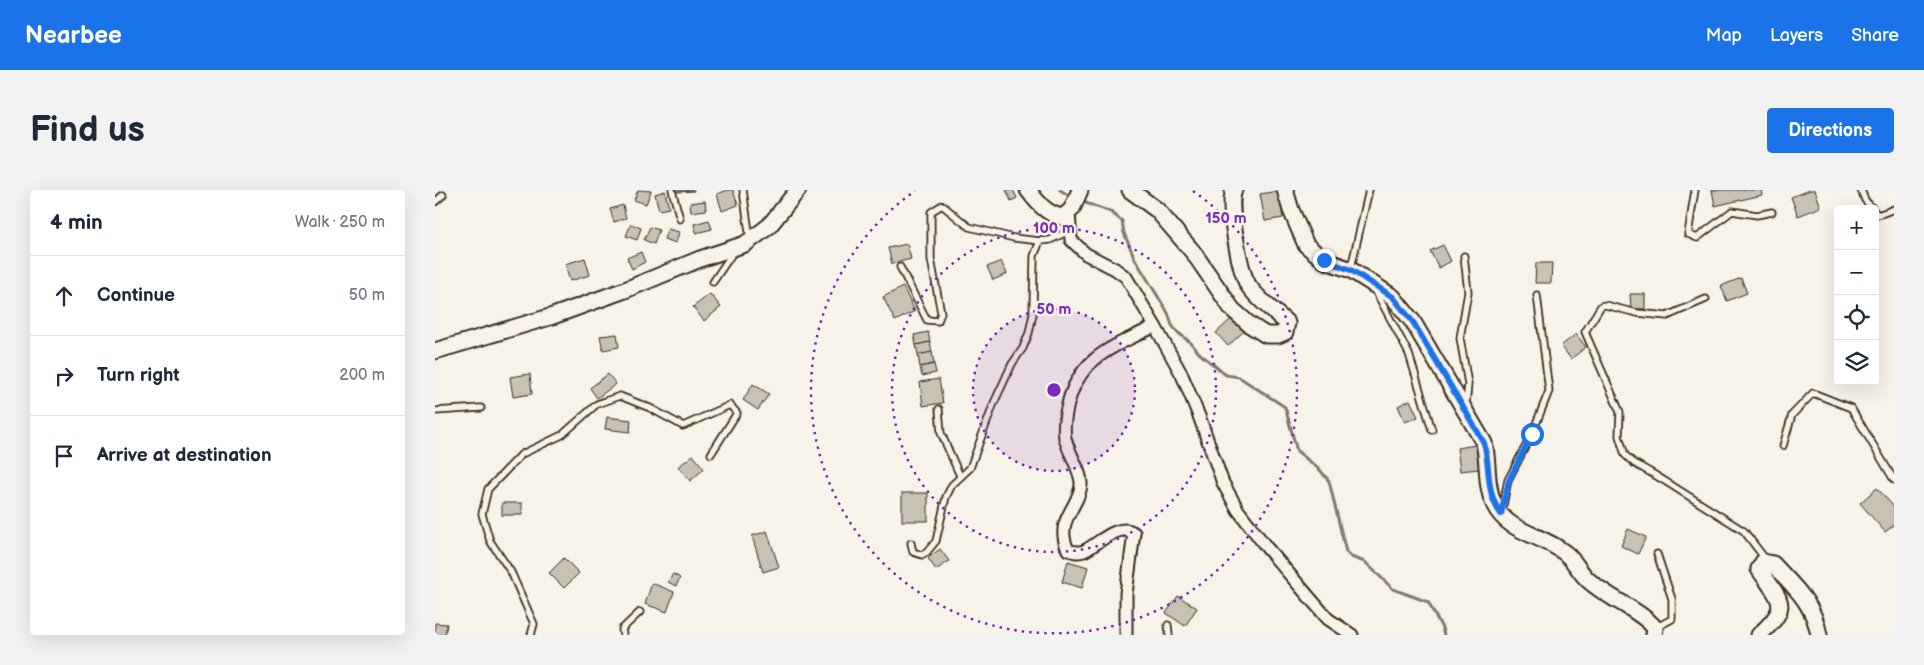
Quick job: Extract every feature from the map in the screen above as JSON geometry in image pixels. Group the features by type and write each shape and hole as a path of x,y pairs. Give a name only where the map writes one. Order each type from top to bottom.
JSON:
{"street":[{"path":"435,352 553,316 743,244 769,226 798,190"},
{"path":"1028,190 1048,212 1055,216 1063,217 1075,201"},
{"path":"1130,190 1157,210 1193,252 1232,309 1250,325 1267,335 1278,335 1285,332 1287,323 1255,294 1247,283 1233,226 1231,208 1234,190"},
{"path":"1285,190 1291,210 1306,245 1324,260 1351,270 1393,297 1413,322 1484,443 1487,455 1489,488 1494,504 1509,524 1552,544 1566,553 1587,579 1609,597 1650,622 1655,632"},
{"path":"1075,201 1069,231 1071,240 1079,250 1115,269 1126,278 1182,375 1223,483 1238,510 1267,548 1328,619 1352,635"},
{"path":"1126,635 1127,584 1134,533 1129,531 1108,535 1083,552 1068,550 1064,532 1067,517 1081,488 1081,480 1067,447 1063,421 1078,376 1089,364 1099,355 1155,326"},
{"path":"1759,635 1776,620 1781,606 1779,598 1759,569 1763,562 1773,564 1804,597 1815,617 1819,635"}],"lane":[{"path":"672,190 680,218"},
{"path":"713,282 743,244 743,190"},
{"path":"1351,270 1369,190"},
{"path":"1695,190 1689,234 1697,238 1732,211 1757,215 1772,212"},
{"path":"1861,190 1870,205"},
{"path":"435,202 443,195"},
{"path":"900,267 927,320 938,321 941,313 931,259 931,212 942,205 969,227 1015,238 1050,240 1069,231"},
{"path":"1879,214 1894,209"},
{"path":"911,543 913,552 922,555 936,541 947,497 952,485 970,468 994,403 1012,364 1023,348 1029,333 1033,314 1034,256 1041,240"},
{"path":"1464,256 1468,292 1460,338 1468,384 1465,410"},
{"path":"1371,283 1409,354 1432,430"},
{"path":"1501,514 1509,480 1532,434 1549,391 1537,295"},
{"path":"1706,299 1667,316 1637,313 1605,305 1601,306 1585,332 1620,412 1619,436 1625,455 1634,463 1744,531 1767,562"},
{"path":"1783,446 1792,415 1813,393 1851,408 1894,480"},
{"path":"531,635 534,624 511,572 490,541 482,514 488,489 522,454 562,435 597,404 620,396 650,408 683,426 730,405 737,412 711,454"},
{"path":"435,411 481,408"},
{"path":"939,409 941,433 960,476"},
{"path":"1655,632 1672,618 1672,599 1657,554"},
{"path":"623,635 622,629 640,612"},
{"path":"1168,625 1169,635"}],"building":[{"path":"638,190 651,191 646,204 634,200"},
{"path":"676,190 694,190 694,191 677,192"},
{"path":"733,190 738,205 722,211 717,194"},
{"path":"1006,190 1013,190 1017,198 1011,201"},
{"path":"1712,190 1761,190 1762,195 1715,206"},
{"path":"1815,190 1821,207 1798,216 1791,197"},
{"path":"665,191 669,208 659,210 655,194"},
{"path":"1278,191 1283,218 1265,221 1260,194"},
{"path":"705,201 706,210 691,212 690,203"},
{"path":"623,205 626,218 614,222 610,209"},
{"path":"709,220 712,229 696,233 694,224"},
{"path":"631,224 641,228 637,240 626,236"},
{"path":"650,227 659,230 654,244 644,240"},
{"path":"668,229 679,232 676,243 664,239"},
{"path":"907,244 911,259 892,264 888,248"},
{"path":"1443,245 1451,261 1439,268 1430,251"},
{"path":"641,252 645,262 632,269 627,258"},
{"path":"585,258 590,275 570,281 565,264"},
{"path":"1001,261 1007,274 993,280 987,267"},
{"path":"1536,263 1552,263 1551,283 1535,283"},
{"path":"1741,278 1747,293 1727,301 1721,286"},
{"path":"903,287 915,311 895,321 883,297"},
{"path":"710,294 721,307 704,321 693,307"},
{"path":"1630,294 1645,294 1645,309 1631,309"},
{"path":"1232,318 1244,331 1228,346 1216,333"},
{"path":"928,332 930,342 916,345 914,335"},
{"path":"617,334 619,347 603,350 600,336"},
{"path":"1576,334 1586,347 1571,359 1561,346"},
{"path":"930,342 932,352 918,355 916,345"},
{"path":"932,352 934,364 920,367 918,355"},
{"path":"934,364 936,373 922,376 920,367"},
{"path":"530,374 532,394 513,397 510,377"},
{"path":"608,374 616,384 597,398 590,388"},
{"path":"939,379 943,403 923,406 920,382"},
{"path":"753,384 769,394 758,410 743,400"},
{"path":"1410,400 1418,417 1405,422 1398,406"},
{"path":"607,417 631,420 630,432 605,429"},
{"path":"1476,445 1479,469 1460,471 1457,448"},
{"path":"693,455 704,469 690,481 678,467"},
{"path":"1877,488 1894,507 1894,525 1885,532 1860,503"},
{"path":"902,493 928,493 928,521 902,521"},
{"path":"502,503 522,503 522,515 502,515"},
{"path":"1628,529 1646,537 1638,554 1621,546"},
{"path":"767,531 779,567 763,572 752,536"},
{"path":"940,549 949,561 936,570 928,558"},
{"path":"564,558 579,573 564,588 549,573"},
{"path":"1068,561 1088,567 1082,588 1062,582"},
{"path":"673,574 680,578 676,586 668,582"},
{"path":"652,583 674,592 667,612 645,604"},
{"path":"1178,596 1197,608 1185,626 1166,613"},
{"path":"435,623 447,624 445,635 435,635"}],"waterway":[{"path":"1060,190 1072,197"},
{"path":"1080,201 1111,212 1122,221 1124,233 1135,259 1168,313 1176,331 1226,375 1239,377 1285,407 1297,451 1320,470 1329,481 1346,552 1351,557 1365,562 1393,589 1428,602 1444,635"}],"route":[{"path":"1324,260 1351,270 1393,297 1413,322 1484,443 1487,455 1489,488 1494,504 1501,514 1509,480 1532,434"}]}
